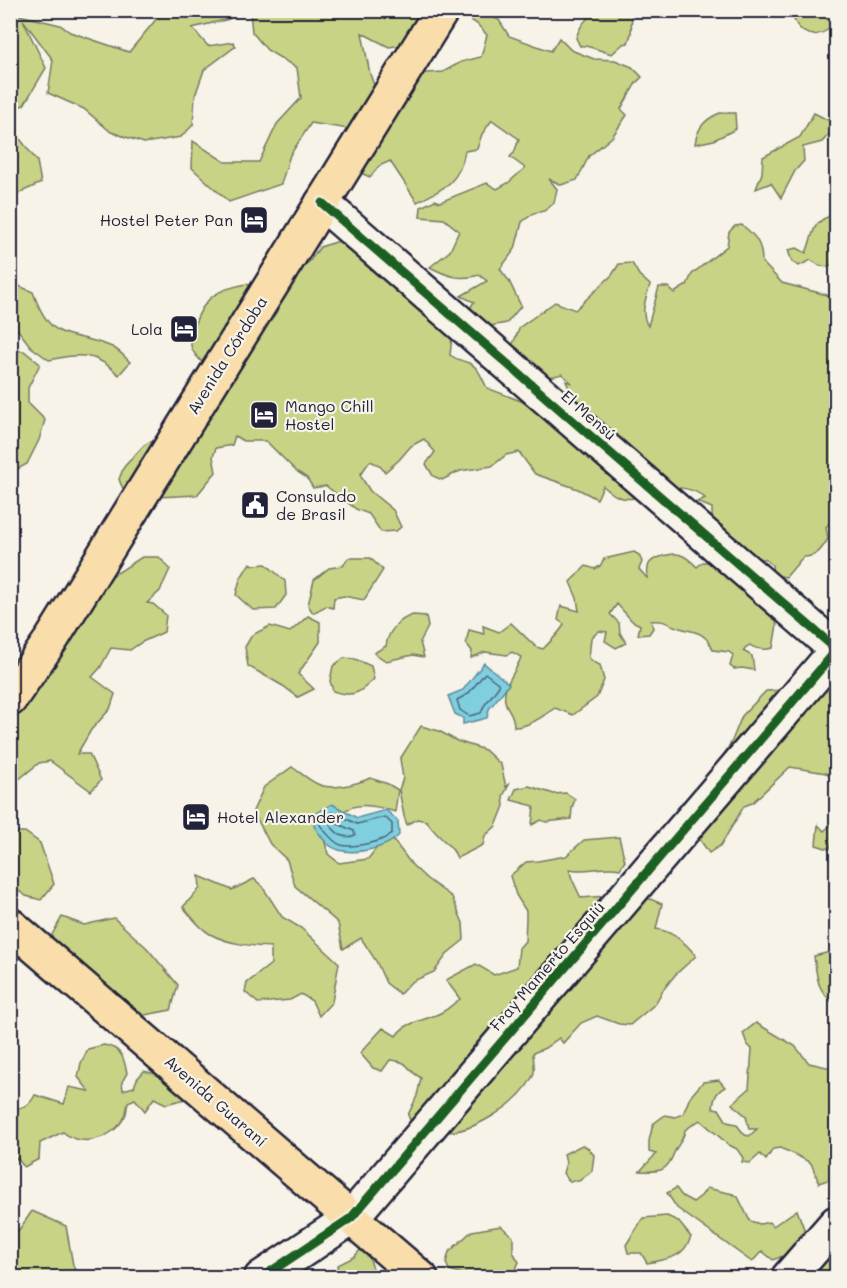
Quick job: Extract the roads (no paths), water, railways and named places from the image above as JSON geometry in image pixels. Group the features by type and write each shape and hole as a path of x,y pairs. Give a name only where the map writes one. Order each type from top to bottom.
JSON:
{"main road":[{"name":"Avenida Córdoba","path":"10,699 53,637 442,10"},
{"name":"Avenida Guaraní","path":"10,925 421,1278"}],"street":[{"name":"El Mensú","path":"322,203 837,650"},
{"name":"Fray Mamerto Esquiú","path":"261,1278 351,1218 837,650"},
{"path":"788,1278 837,1223"}],"water":[{"path":"484,663 509,684 489,709 487,718 463,724 463,718 455,714 448,696 463,690"},
{"path":"332,804 357,818 386,810 398,821 399,835 375,848 354,852 336,849 327,843 314,826 316,813"}],"place":[{"name":"Hostel Peter Pan","path":"254,220"},
{"name":"Lola","path":"184,329"},
{"name":"Mango Chill Hostel","path":"264,415"},
{"name":"Consulado de Brasil","path":"255,505"},
{"name":"Hotel Alexander","path":"196,817"}]}
